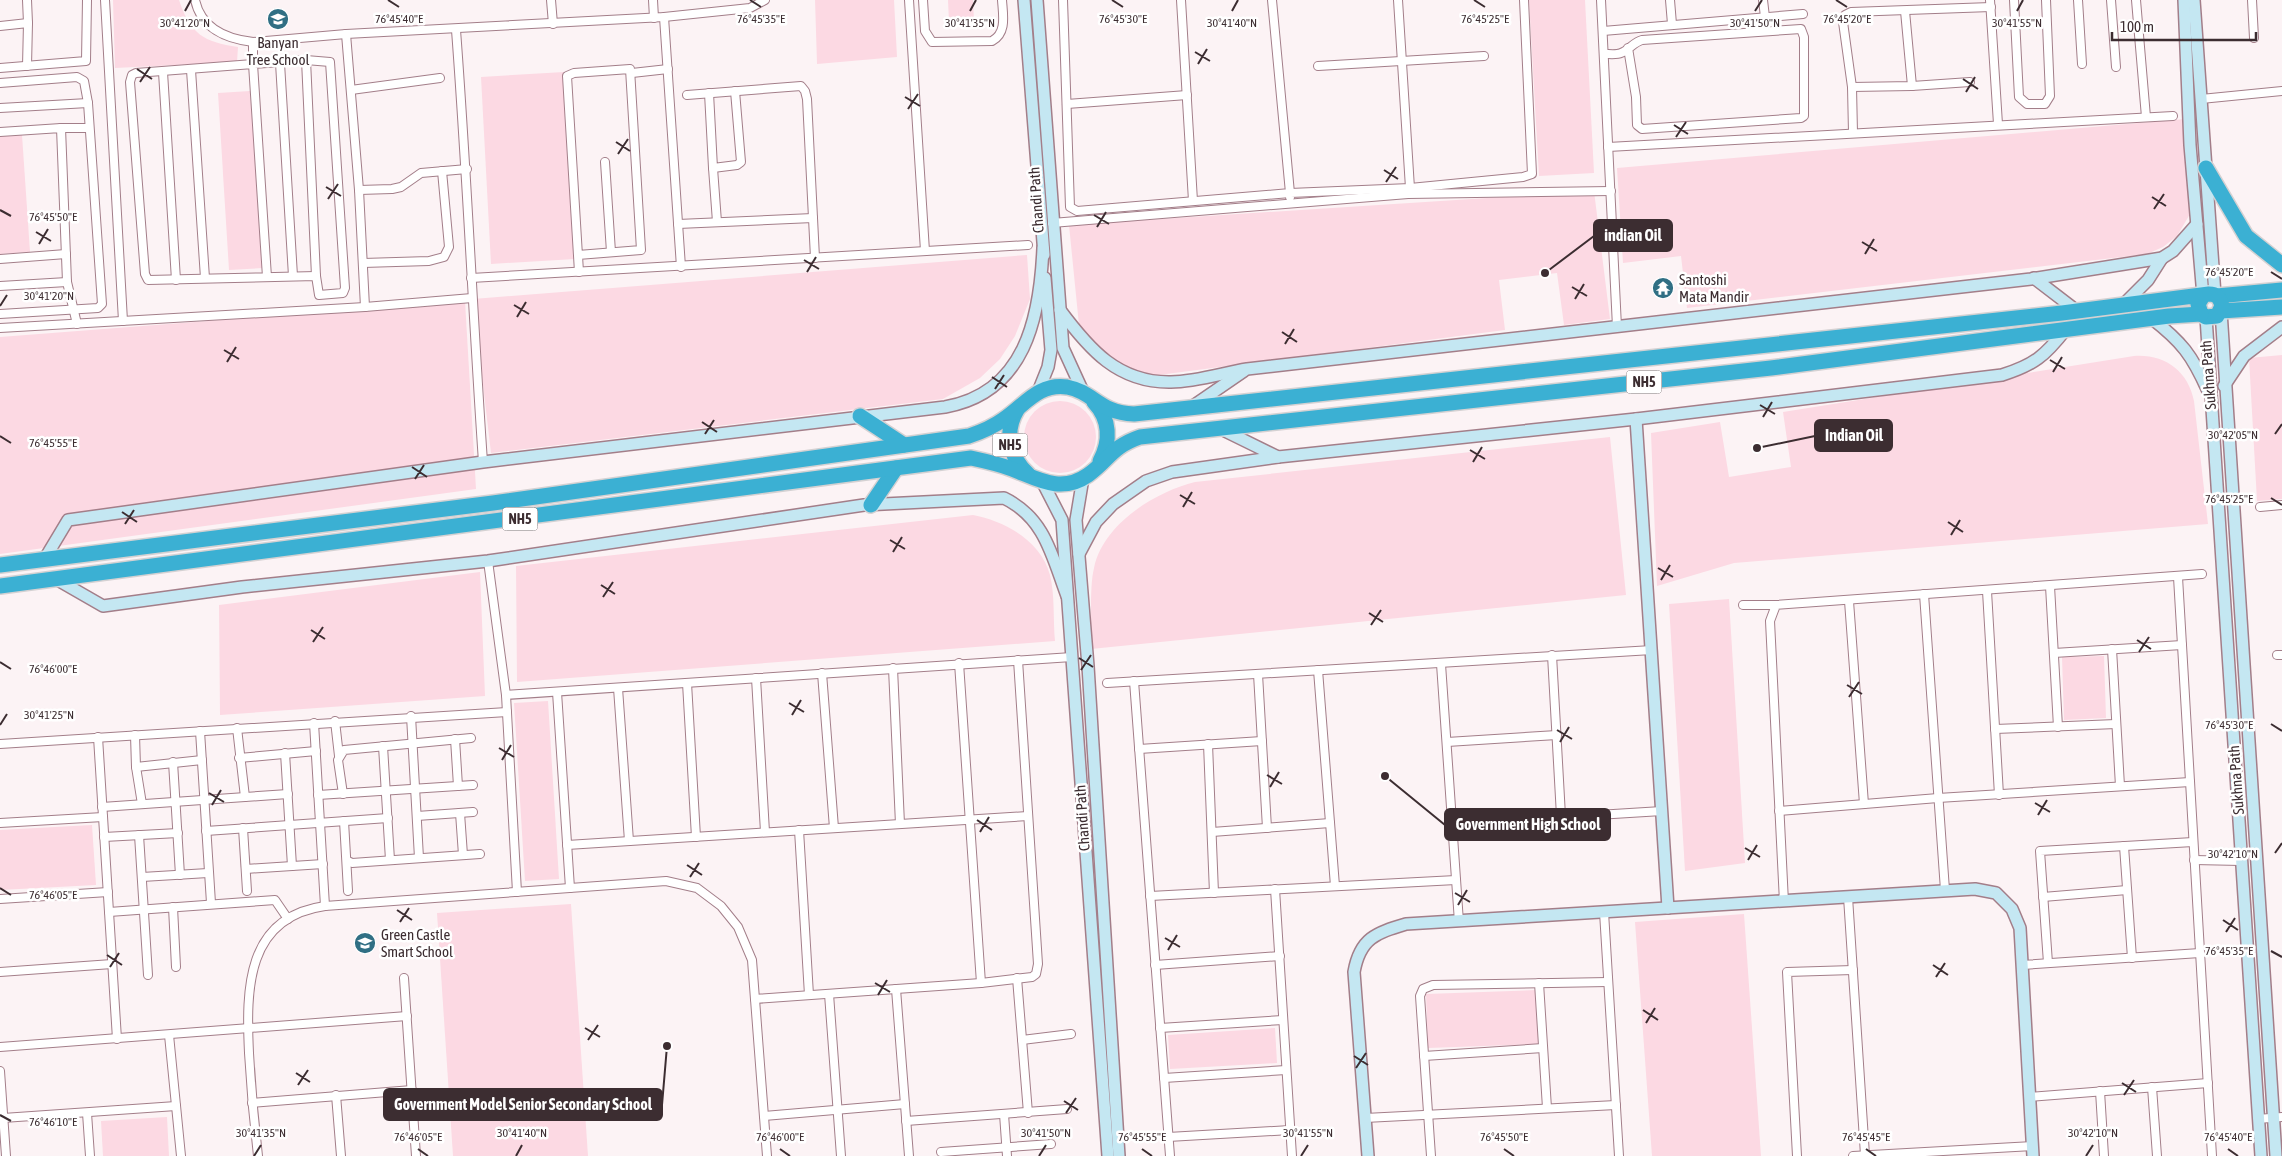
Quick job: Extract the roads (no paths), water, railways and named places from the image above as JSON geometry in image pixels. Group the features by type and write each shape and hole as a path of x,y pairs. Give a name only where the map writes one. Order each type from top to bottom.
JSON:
{"highway":[{"path":"2206,168 2246,236 2282,264"},
{"name":"NH5","path":"0,565 493,503 969,436 996,424 1038,392 1059,387 1088,396 1109,410 1125,414 2212,295 2282,290"},
{"path":"2204,316 2198,304 2212,295 2222,306 2221,311"},
{"name":"NH5","path":"0,586 971,458 1001,465 1039,481 1068,484 1083,478 1116,448 1140,437 1771,368 2151,318 2204,316 2212,318 2221,311 2282,307"},
{"path":"1088,396 1102,412 1107,429 1104,454 1096,468"},
{"name":"NH5","path":"1021,404 1010,428 1010,445 1022,469 1039,481"},
{"path":"860,416 904,445"},
{"path":"871,505 896,468"},
{"path":"0,590 16,584"}],"street":[{"path":"27,0 27,66"},
{"path":"0,68 86,61 87,0"},
{"path":"105,0 123,321"},
{"path":"194,0 199,15 213,29 241,41 253,42 346,34 456,30 654,18 750,8 765,0"},
{"path":"551,0 552,24"},
{"path":"653,0 654,18"},
{"path":"909,0 925,251"},
{"path":"922,0 928,38 932,42 992,41 1002,32 1002,0"},
{"name":"Chandi Path","path":"1024,0 1051,350 1048,367 1038,392"},
{"name":"Chandi Path","path":"1037,0 1052,223 1063,348 1088,396"},
{"path":"1062,0 1070,207 1077,211 1290,192 1410,188 1523,177 1532,174 1524,0"},
{"path":"1181,0 1193,201"},
{"path":"1272,0 1291,203"},
{"path":"1398,0 1410,188"},
{"path":"1601,0 1618,327"},
{"path":"1670,0 1672,24"},
{"path":"1763,0 1765,17"},
{"path":"2014,0 2019,97 2027,104 2045,104 2050,96 2046,0"},
{"path":"2078,0 2082,64"},
{"path":"2110,0 2116,67"},
{"path":"2136,0 2146,117"},
{"path":"2184,0 2190,145 2197,224 2212,295"},
{"path":"2194,0 2206,168 2212,295"},
{"path":"2252,0 2254,38"},
{"path":"1853,133 1852,87 1843,22 1845,15 1850,12 1905,11 1990,3 1998,124"},
{"path":"1905,11 1912,86"},
{"path":"1602,31 1803,14"},
{"path":"664,17 681,267"},
{"path":"0,26 28,23"},
{"path":"1604,54 1621,54 1628,48 1642,40 1801,29 1804,37 1805,112 1801,118 1642,129 1637,125 1636,97 1628,48"},
{"path":"456,30 467,169 472,298 483,462"},
{"path":"346,34 359,190 366,307"},
{"path":"911,38 928,38"},
{"path":"253,42 267,277"},
{"path":"1318,66 1401,59 1484,56"},
{"path":"306,60 316,276 319,295 337,295 344,291 330,62 306,60 136,73 132,75 130,82 145,274 151,281 316,276"},
{"path":"280,62 293,276"},
{"path":"578,255 637,252 642,247 632,73 629,69 569,73 567,76 579,272"},
{"path":"632,73 668,69"},
{"path":"191,70 205,278"},
{"path":"163,72 176,280"},
{"path":"0,83 77,77 84,81 88,103 102,304 98,308 0,314"},
{"path":"351,90 440,78"},
{"path":"1852,87 1912,86 1970,82"},
{"path":"687,95 793,86 801,86 805,90 814,258"},
{"path":"713,168 737,165 741,162 735,91"},
{"path":"2201,99 2282,91"},
{"path":"709,93 717,222"},
{"path":"1067,104 1187,95"},
{"path":"0,108 88,103"},
{"path":"1608,148 1998,124 2173,116"},
{"path":"61,128 67,282 77,324"},
{"path":"0,132 89,128"},
{"path":"605,162 611,252"},
{"path":"359,190 401,187 421,173 467,169"},
{"path":"363,262 429,261 444,257 449,247 442,171"},
{"path":"1052,223 1408,194 1611,191"},
{"path":"678,224 813,218"},
{"path":"1060,310 1083,342 1113,367 1142,380 1172,382 1247,369 2034,278 2162,258 2173,251 2197,224"},
{"path":"471,278 1028,245"},
{"path":"44,560 68,520 483,462 955,405 983,394 1002,380 1017,362 1032,323 1040,286 1043,248"},
{"path":"0,259 66,254"},
{"path":"2123,305 2148,280 2162,258"},
{"path":"2034,278 2077,311"},
{"path":"0,286 67,282"},
{"path":"0,328 366,307 472,298"},
{"name":"Sukhna Path","path":"2221,311 2224,386 2278,1117 2276,1156"},
{"name":"Sukhna Path","path":"2204,316 2212,399 2261,1156"},
{"path":"2151,318 2180,342 2190,353 2212,399"},
{"path":"2224,386 2244,356 2282,327"},
{"path":"1079,554 1090,532 1104,512 1122,496 1146,481 1172,472 1278,458 1636,420 2002,375 2028,367 2053,346 2066,330"},
{"path":"1192,407 1247,369"},
{"path":"1636,420 1668,908"},
{"path":"1219,428 1278,458"},
{"name":"Chandi Path","path":"1083,478 1076,520 1119,1156"},
{"name":"Chandi Path","path":"1039,481 1062,520 1108,1156"},
{"path":"56,579 103,606 242,587 488,561 871,505 1004,498 1026,512 1038,525 1067,596"},
{"path":"2260,507 2282,505"},
{"path":"488,561 506,695 517,892"},
{"path":"1743,605 1849,601 2202,574"},
{"path":"2178,577 2212,1156"},
{"path":"2050,586 2058,727"},
{"path":"1987,591 1999,795"},
{"path":"1924,594 1945,890"},
{"path":"1849,601 1864,804"},
{"path":"1776,605 1770,621 1784,902"},
{"path":"2054,653 2182,645"},
{"path":"2112,649 2120,786"},
{"path":"1108,683 1652,650"},
{"path":"1552,655 1561,816"},
{"path":"506,695 959,663 1072,657"},
{"path":"755,999 981,983 1032,977 1038,970 1018,660"},
{"path":"959,663 981,983"},
{"path":"1441,664 1459,922"},
{"path":"893,668 900,824"},
{"path":"1318,670 1335,886"},
{"path":"822,673 834,828"},
{"path":"1258,674 1267,828"},
{"path":"756,678 764,832"},
{"path":"1134,681 1170,1156"},
{"path":"687,683 696,837"},
{"path":"618,688 629,841"},
{"path":"557,692 570,888"},
{"path":"0,744 411,716 507,712"},
{"path":"411,716 419,858"},
{"path":"335,721 343,794"},
{"path":"314,723 325,906"},
{"path":"1995,729 2116,724"},
{"path":"237,728 245,797"},
{"path":"200,731 211,904"},
{"path":"135,735 136,766 142,804"},
{"path":"1447,742 1557,735"},
{"path":"98,737 117,1039"},
{"path":"339,757 348,749 471,738"},
{"path":"455,739 458,786"},
{"path":"1139,749 1262,741"},
{"path":"1208,744 1214,893"},
{"path":"383,746 390,860"},
{"path":"240,758 316,751"},
{"path":"285,754 292,866"},
{"path":"136,766 202,760"},
{"path":"173,762 180,875"},
{"path":"1779,811 1938,798 2190,782"},
{"path":"318,795 473,785"},
{"path":"102,807 288,794"},
{"path":"1452,824 1662,811"},
{"path":"417,816 473,812"},
{"path":"460,813 463,855"},
{"path":"567,845 1028,816"},
{"path":"0,823 103,817"},
{"path":"206,831 388,818"},
{"path":"344,821 345,857 348,861 348,892"},
{"path":"1212,832 1330,823"},
{"path":"243,828 247,891"},
{"path":"799,830 809,995"},
{"path":"104,838 178,833"},
{"path":"140,835 148,975"},
{"path":"2048,963 2040,851 2193,842"},
{"path":"2124,846 2132,958"},
{"path":"348,861 352,863 480,854"},
{"path":"2194,860 2241,861"},
{"path":"246,869 322,864"},
{"path":"142,877 208,873"},
{"path":"1150,896 1456,880"},
{"path":"258,1156 252,1103 248,1029 250,978 254,962 270,934 288,919 310,908 325,906 666,881 698,888 721,906 738,927 752,960 767,1156"},
{"path":"1275,889 1292,1156"},
{"path":"1368,1156 1354,972 1356,960 1364,946 1378,933 1406,924 1784,902 1945,890 1975,890 1996,893 2012,909 2020,928 2033,1151 1853,1156"},
{"path":"2043,897 2127,890"},
{"path":"0,899 108,892"},
{"path":"1848,897 1865,1155"},
{"path":"109,912 275,900 288,919"},
{"path":"173,907 176,967"},
{"path":"1604,912 1619,1156"},
{"path":"2022,965 2200,953"},
{"path":"1155,965 1280,956"},
{"path":"0,972 112,964"},
{"path":"1797,1156 1787,972 1853,970"},
{"path":"404,978 416,1156"},
{"path":"1017,978 1028,1113"},
{"path":"1431,1156 1420,996 1423,988 1433,985 1608,982"},
{"path":"1540,983 1547,1108"},
{"path":"896,989 909,1156"},
{"path":"829,994 841,1156"},
{"path":"0,1047 407,1016"},
{"path":"1160,1028 1283,1020"},
{"path":"1022,1040 1071,1034"},
{"path":"169,1035 181,1156"},
{"path":"1424,1056 1543,1048"},
{"path":"1164,1078 1286,1070"},
{"path":"0,1071 6,1156"},
{"path":"2030,1097 2208,1083"},
{"path":"2152,1087 2156,1156"},
{"path":"252,1103 412,1090"},
{"path":"2100,1091 2104,1156"},
{"path":"336,1095 341,1156"},
{"path":"764,1116 905,1104"},
{"path":"1365,1118 1616,1105"},
{"path":"3,1118 176,1106"},
{"path":"906,1122 1068,1109"},
{"path":"87,1113 90,1156"},
{"path":"1004,1114 1007,1156"},
{"path":"2258,1119 2278,1117"},
{"path":"1168,1138 1290,1130"},
{"path":"941,1152 1051,1144"}],"place":[{"name":"Banyan Tree School","path":"278,19"},
{"name":"indian Oil","path":"1545,273"},
{"name":"Santoshi Mata Mandir","path":"1663,288"},
{"name":"Indian Oil","path":"1757,448"},
{"name":"Government High School","path":"1385,776"},
{"name":"Green Castle Smart School","path":"365,943"},
{"name":"Government Model Senior Secondary School","path":"667,1046"}]}
